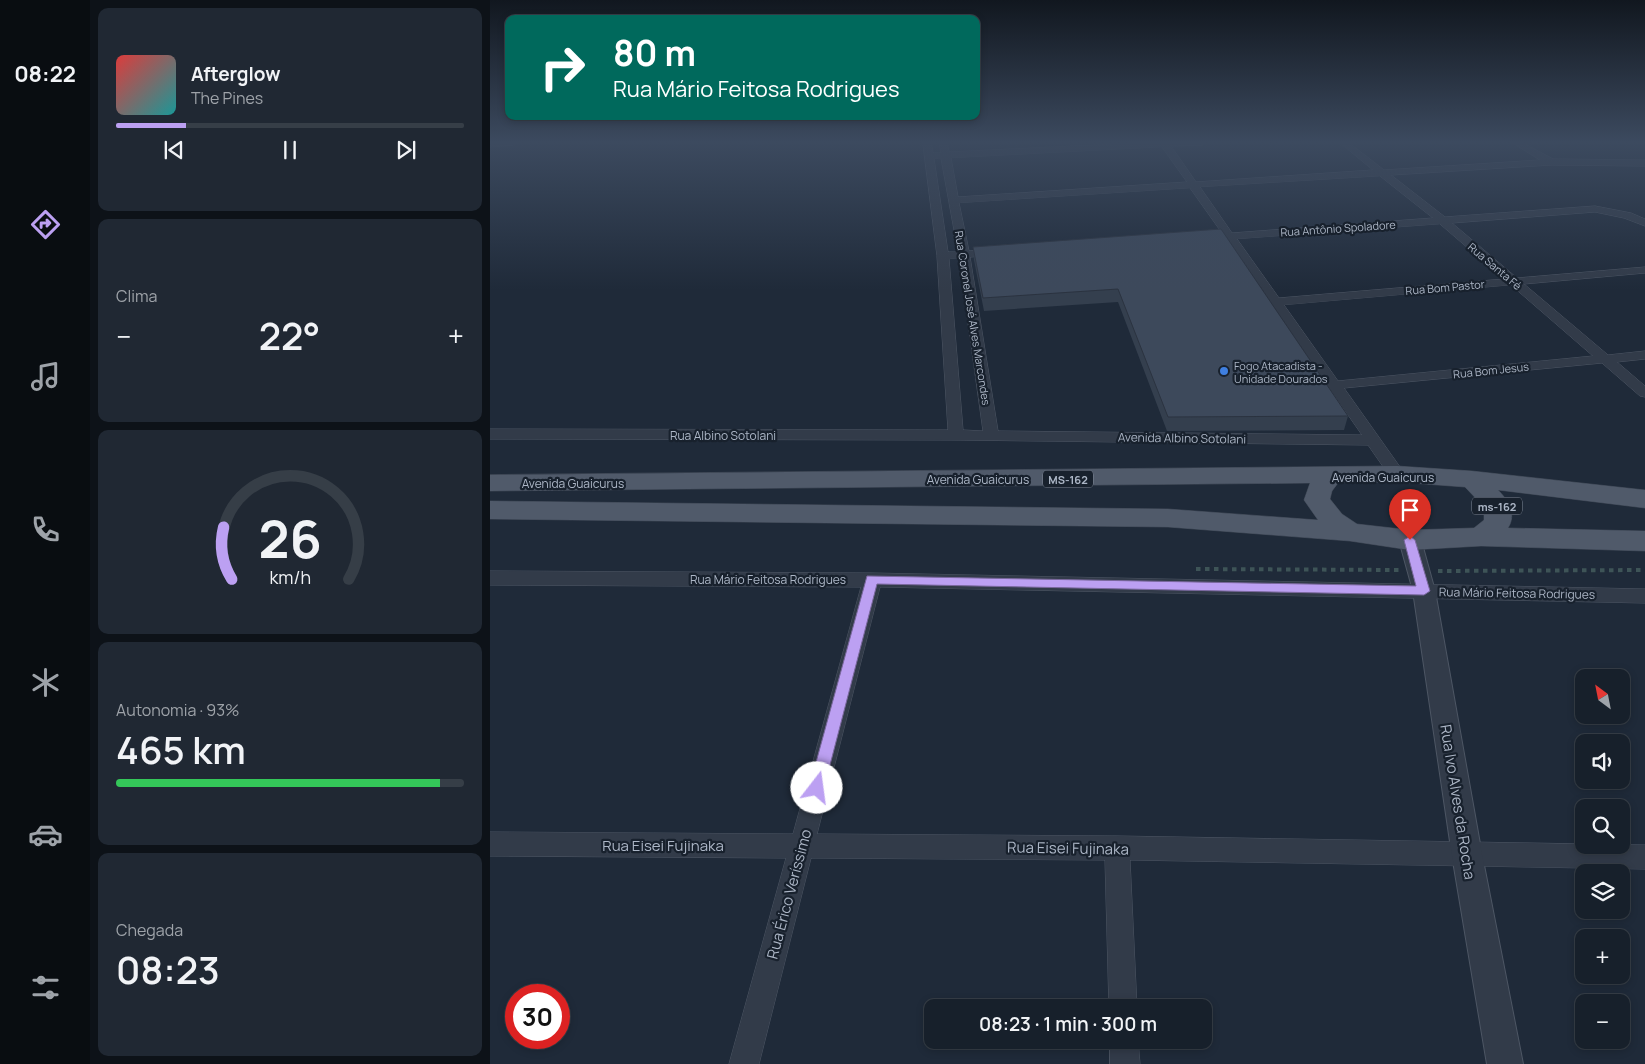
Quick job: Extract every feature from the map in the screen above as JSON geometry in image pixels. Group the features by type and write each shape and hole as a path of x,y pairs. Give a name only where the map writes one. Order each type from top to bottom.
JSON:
{"main road":[{"name":"Avenida Guaicurus","path":"490,483 1397,474 1472,479 1645,499"},
{"path":"1330,476 1319,489 1317,500 1332,520 1350,532"},
{"name":"ms-162","path":"1472,479 1497,505 1498,523 1481,537"},
{"path":"490,510 1168,518 1350,532 1410,540 1481,537 1645,541"}],"street":[{"name":"Rua Coronel José Alves Marcondes","path":"934,192 943,256 956,435"},
{"name":"Rua Coronel José Alves Marcondes","path":"952,192 964,255 991,435"},
{"path":"954,200 1088,192"},
{"path":"1199,192 1231,236 1274,302 1336,386 1397,474"},
{"name":"Rua Santa Fé","path":"1407,192 1645,393"},
{"name":"Rua Antônio Spoladore","path":"1187,239 1595,208 1627,215 1645,223"},
{"path":"943,256 1013,251"},
{"name":"Rua Bom Pastor","path":"1274,302 1645,270"},
{"name":"Rua Bom Jesus","path":"1336,386 1645,355"},
{"name":"Rua Albino Sotolani","path":"490,434 991,435"},
{"name":"Avenida Albino Sotolani","path":"991,435 1373,440"},
{"name":"Rua Ivo Alves da Rocha","path":"1410,540 1424,591 1467,855 1505,1064"},
{"name":"Rua Mário Feitosa Rodrigues","path":"490,578 872,580 1645,596"},
{"name":"Rua Érico Veríssimo","path":"744,1064 872,580"},
{"name":"Rua Eisei Fujinaka","path":"490,844 1117,848 1645,857"},
{"path":"1117,848 1122,999"},
{"path":"1124,1049 1125,1064"}],"building":[{"name":"Fogo Atacadista - Unidade Dourados","path":"1221,229 1348,416 1168,417 1118,289 983,298 973,247"}],"place":[{"name":"Fogo Atacadista - Unidade Dourados","path":"1224,371"}],"route":[{"path":"817,788 872,580 1424,591 1410,540"}]}
